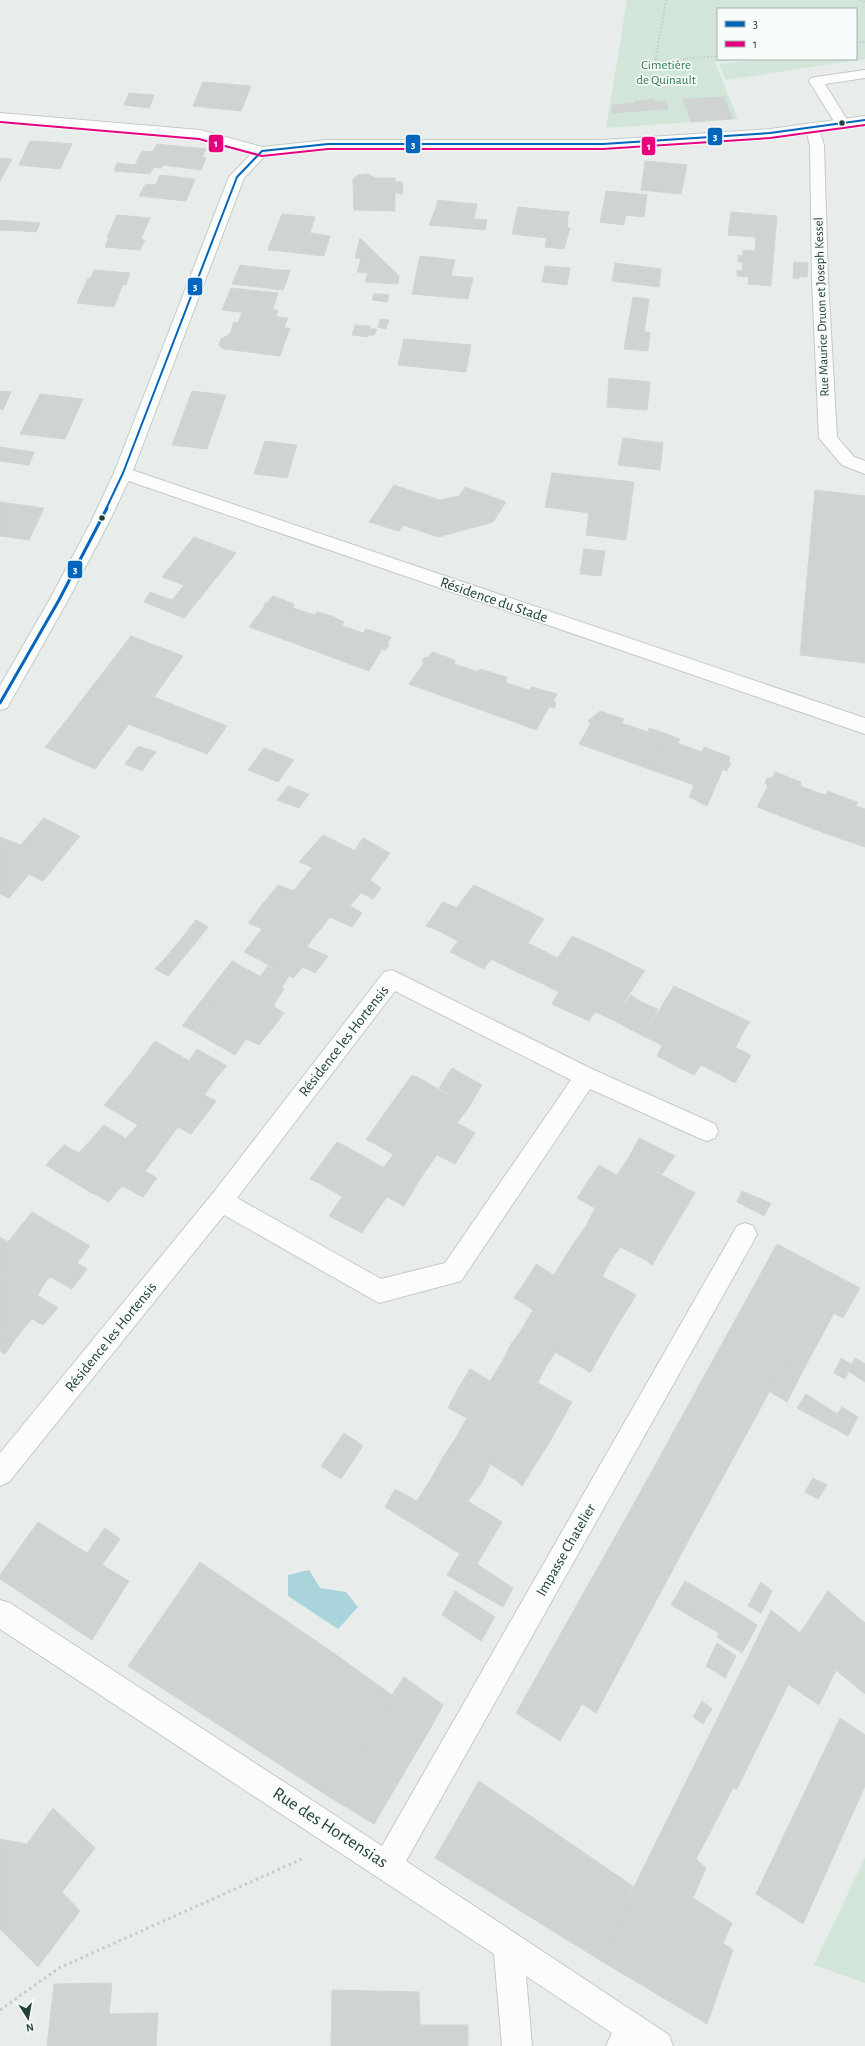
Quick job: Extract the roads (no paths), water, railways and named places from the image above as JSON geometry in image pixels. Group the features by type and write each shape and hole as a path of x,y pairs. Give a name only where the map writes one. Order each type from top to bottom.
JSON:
{"street":[{"path":"842,123 816,81 865,74"},
{"path":"0,117 200,134 262,150 328,144 603,144 697,139 812,128 865,120"},
{"name":"Rue Maurice Druon et Joseph Kessel","path":"812,128 817,145 820,280 828,438 848,461 865,468"},
{"path":"0,703 59,600 100,522 123,473 237,177 262,150"},
{"name":"Résidence du Stade","path":"123,473 865,726"},
{"name":"Résidence les Hortensis","path":"0,1473 221,1200 392,979 586,1077 707,1131"},
{"path":"221,1200 379,1292 452,1273 586,1077"},
{"name":"Impasse Chatelier","path":"387,1866 745,1234"},
{"name":"Rue des Hortensias","path":"0,1613 346,1839 508,1947 627,2038 658,2046"},
{"path":"508,1947 517,2046"}],"water":[{"path":"309,1570 320,1588 346,1592 358,1607 338,1629 288,1596 288,1575"}],"park label":[{"name":"Cimetière de Quinault","path":"666,72"}]}
